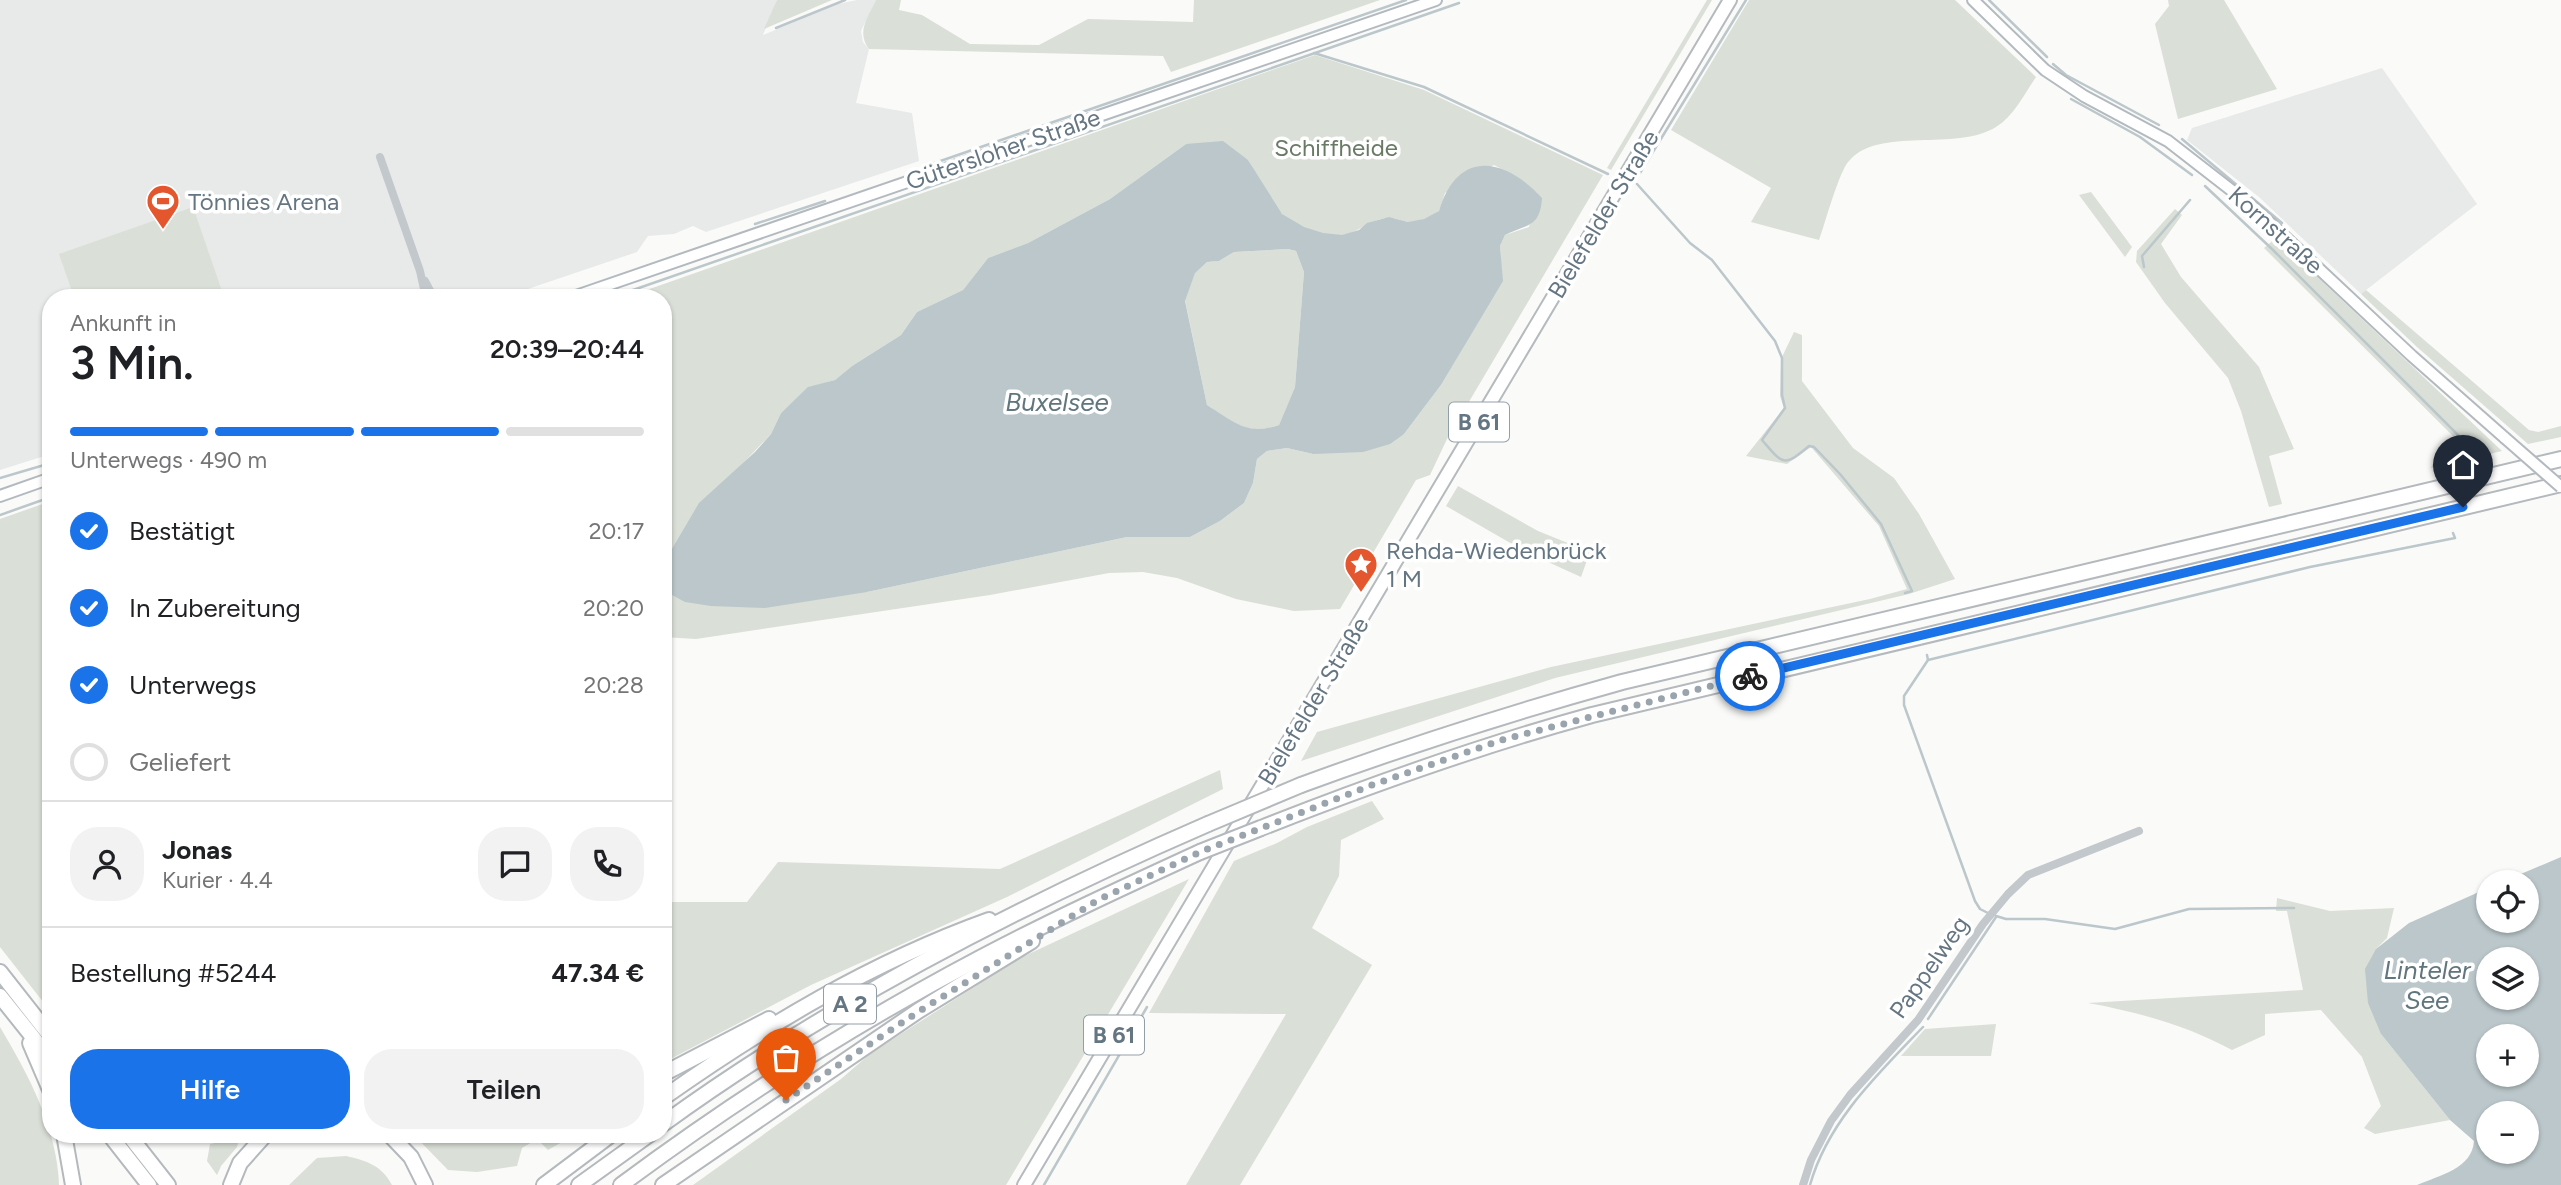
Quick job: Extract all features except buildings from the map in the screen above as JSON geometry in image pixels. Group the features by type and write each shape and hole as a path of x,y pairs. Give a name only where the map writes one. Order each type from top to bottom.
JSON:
{"highway":[{"name":"A 2","path":"672,1118 764,1057 867,994 1046,899 1116,864 1208,824 1301,785 1381,756 1496,718 1622,682 2561,459"},
{"name":"A 2","path":"621,1185 679,1142 765,1085 877,1016 979,958 1200,852 1429,764 1592,715 2561,485"},
{"path":"672,1092 813,1001 879,965 950,934 1046,899"},
{"path":"663,1185 918,1012 1098,900"},
{"path":"0,972 42,1025"},
{"path":"0,996 42,1049"},
{"path":"672,1069 774,1016 813,1001"},
{"path":"21,1023 42,1071"},
{"path":"674,1185 726,1140"},
{"path":"66,1143 73,1185"},
{"path":"115,1143 149,1185"},
{"path":"135,1143 168,1185"},
{"path":"231,1185 240,1163 258,1143"},
{"path":"397,1143 411,1157 425,1185"},
{"path":"544,1185 600,1143"},
{"path":"579,1185 637,1143"}],"main road":[{"name":"Gütersloher Straße","path":"596,289 1436,0"},
{"name":"Bielefelder Straße","path":"1024,1185 1730,0"},
{"name":"Kornstraße","path":"1973,0 2054,77 2168,141 2243,199 2412,356 2561,485"},
{"path":"0,496 42,481"}],"street":[{"path":"380,157 424,289"},
{"path":"420,271 429,289"},
{"name":"Pappelweg","path":"1803,1185 1811,1160 1831,1121 1918,1020 1983,923 2008,894 2028,875 2139,831"}],"shaded area":[{"path":"0,0 777,0 763,35 838,4 876,0 861,31 863,42 869,49 856,103 912,113 919,161 706,232 693,226 674,234 648,236 637,252 528,289 42,289 42,457 0,470"},
{"path":"2382,68 2477,204 2361,294 2259,197 2187,140 2192,128"}],"green space":[{"path":"777,0 832,0 764,29"},
{"path":"876,0 901,0 899,10 922,15 970,44 1039,45 1088,19 1193,22 1194,0 1380,0 1171,72 1163,56 869,49 863,31"},
{"path":"1707,0 1712,0 1611,170 1607,168"},
{"path":"1749,0 1955,0 2036,77 2019,104 1996,127 1960,138 1898,141 1879,144 1862,151 1845,167 1819,240 1751,222 1771,188 1671,130"},
{"path":"2168,0 2224,0 2277,89 2178,119 2155,24 2169,6"},
{"name":"Schiffheide","path":"1315,55 1424,90 1603,175 1447,439 1430,475 1416,480 1340,609 1294,611 1236,599 1177,578 1143,572 1109,573 990,595 696,639 672,638 672,289 650,289","holes":["1186,144 1248,160 1283,215 1303,227 1328,235 1343,235 1382,219 1409,222 1425,219 1439,211 1445,193 1494,165 1515,176 1537,193 1529,227 1505,235 1500,246 1502,281 1441,385 1404,434 1313,454 1287,448 1267,451 1257,459 1253,483 1244,503 1220,521 1190,537 1127,537 867,592 730,477 771,434 781,413 808,388 835,380 901,335 917,312 963,290 988,258 1028,243 1110,199"]},
{"path":"2091,192 2132,247 2125,257 2079,195"},
{"name":"Tönnies Arena","path":"193,207 221,289 71,289 59,254"},
{"path":"2175,209 2182,215 2161,244 2181,277 2259,367 2294,449 2269,456 2282,504 2269,507 2241,411 2228,378 2165,303 2136,262 2137,251"},
{"path":"2276,238 2502,451 2431,468 2437,455 2462,445 2264,248"},
{"path":"1288,249 1296,251 1304,272 1295,387 1279,425 1249,428 1207,405 1185,300 1195,272 1207,262 1219,261 1234,252"},
{"path":"2366,290 2529,430 2538,432 2561,426 2561,437 2528,444 2361,294"},
{"path":"1794,332 1802,335 1802,381 1853,448 1894,478 1919,514 1955,579 1909,594 1555,678 1301,761 1317,732 1551,667 1907,589 1879,526 1811,447 1787,464 1746,456 1784,408 1780,396 1781,359"},
{"path":"1458,486 1538,531 1590,552 1581,577 1526,552 1446,506"},
{"path":"42,504 42,1001 0,947 0,519"},
{"path":"1220,770 1223,789 1007,897 811,985 672,1058 672,902 747,902 778,862 1000,869"},
{"path":"1372,801 1384,819 1341,840 1339,876 1312,928 1372,965 1240,1185 1186,1185 1286,1014 1149,1013 1234,861"},
{"path":"1189,879 1006,1185 693,1185 841,1079 871,1053 1018,959"},
{"path":"2277,898 2330,911 2394,908 2387,938 2376,949 2381,1034 2450,1120 2375,1134 2364,1128 2381,1106 2362,1057 2321,1010 2265,1014 2265,1035 2232,1050 2162,1021 2088,1003 2303,990 2287,911 2276,911"},
{"path":"1996,1024 1991,1056 1901,1056 1925,1029"},
{"path":"0,1027 42,1110 42,1143 53,1143 59,1185 0,1185"},
{"path":"238,1143 217,1175 207,1161 210,1144"},
{"path":"422,1143 530,1143 522,1148 517,1166 477,1172 448,1170"},
{"path":"541,1143 560,1143 548,1150"},
{"path":"346,1156 373,1165 392,1185 289,1185 317,1158"}],"water":[{"name":"Buxelsee","path":"1223,141 1248,160 1282,214 1304,227 1323,233 1342,235 1359,230 1367,223 1389,217 1408,222 1424,219 1439,211 1447,191 1458,177 1470,169 1483,166 1513,174 1542,198 1541,208 1531,224 1505,235 1500,246 1503,281 1441,385 1404,434 1390,444 1363,452 1313,454 1287,448 1267,451 1257,459 1253,483 1244,503 1220,521 1190,537 1127,537 867,592 765,608 711,606 685,602 672,595 672,549 699,503 755,452 771,434 781,413 808,387 835,380 901,335 917,312 963,290 988,258 1028,243 1110,199 1186,144","holes":["1288,249 1296,251 1304,272 1295,387 1279,425 1258,429 1241,426 1207,405 1185,301 1195,273 1207,262 1219,261 1234,252"]},
{"name":"Linteler See","path":"2561,857 2561,1185 2417,1185 2461,1165 2472,1151 2474,1141 2450,1120 2381,1034 2368,1003 2365,969 2376,949 2409,923 2476,893 2476,933 2539,933 2539,870 2530,870"}],"waterway":[{"path":"776,28 845,0"},
{"path":"926,166 1406,0"},
{"path":"1640,173 1746,0"},
{"path":"1989,0 2047,57"},
{"path":"636,289 1459,3"},
{"path":"1314,53 1424,87 1608,174"},
{"path":"2053,64 2066,75 2159,125"},
{"path":"2071,99 2140,137 2192,175"},
{"path":"2182,139 2282,223"},
{"path":"1637,184 1690,243 1712,260 1775,341 1782,358 1782,395 1785,408 1762,440 1784,460 1794,458 1809,446 1814,447 1840,474 1881,524 1912,591 1905,593"},
{"path":"2205,186 2272,249 2469,446 2438,459 2436,465"},
{"path":"2144,267 2142,256 2190,200"},
{"path":"755,224 825,201"},
{"path":"0,478 42,466"},
{"path":"0,515 42,500"},
{"path":"1928,660 2310,567 2455,538 2453,533"},
{"path":"1927,655 1928,660 1904,696 1904,705 1975,901 1980,909 1988,913"},
{"path":"1996,916 2006,919 2045,919 2115,929 2189,909 2294,908"},
{"path":"1928,1019 1996,917"},
{"path":"1044,1185 1147,1007"},
{"path":"1810,1185 1818,1162 1842,1119 1872,1081 1923,1027"}],"way so far":[{"path":"786,1100 918,1012 1098,900 1200,852 1372,785 1505,739 1750,676"}],"place":[{"name":"Tönnies Arena","path":"163,231"},
{"name":"Rehda-Wiedenbrück 1 M","path":"1361,594"}],"route":[{"path":"1750,676 2463,507"}]}
